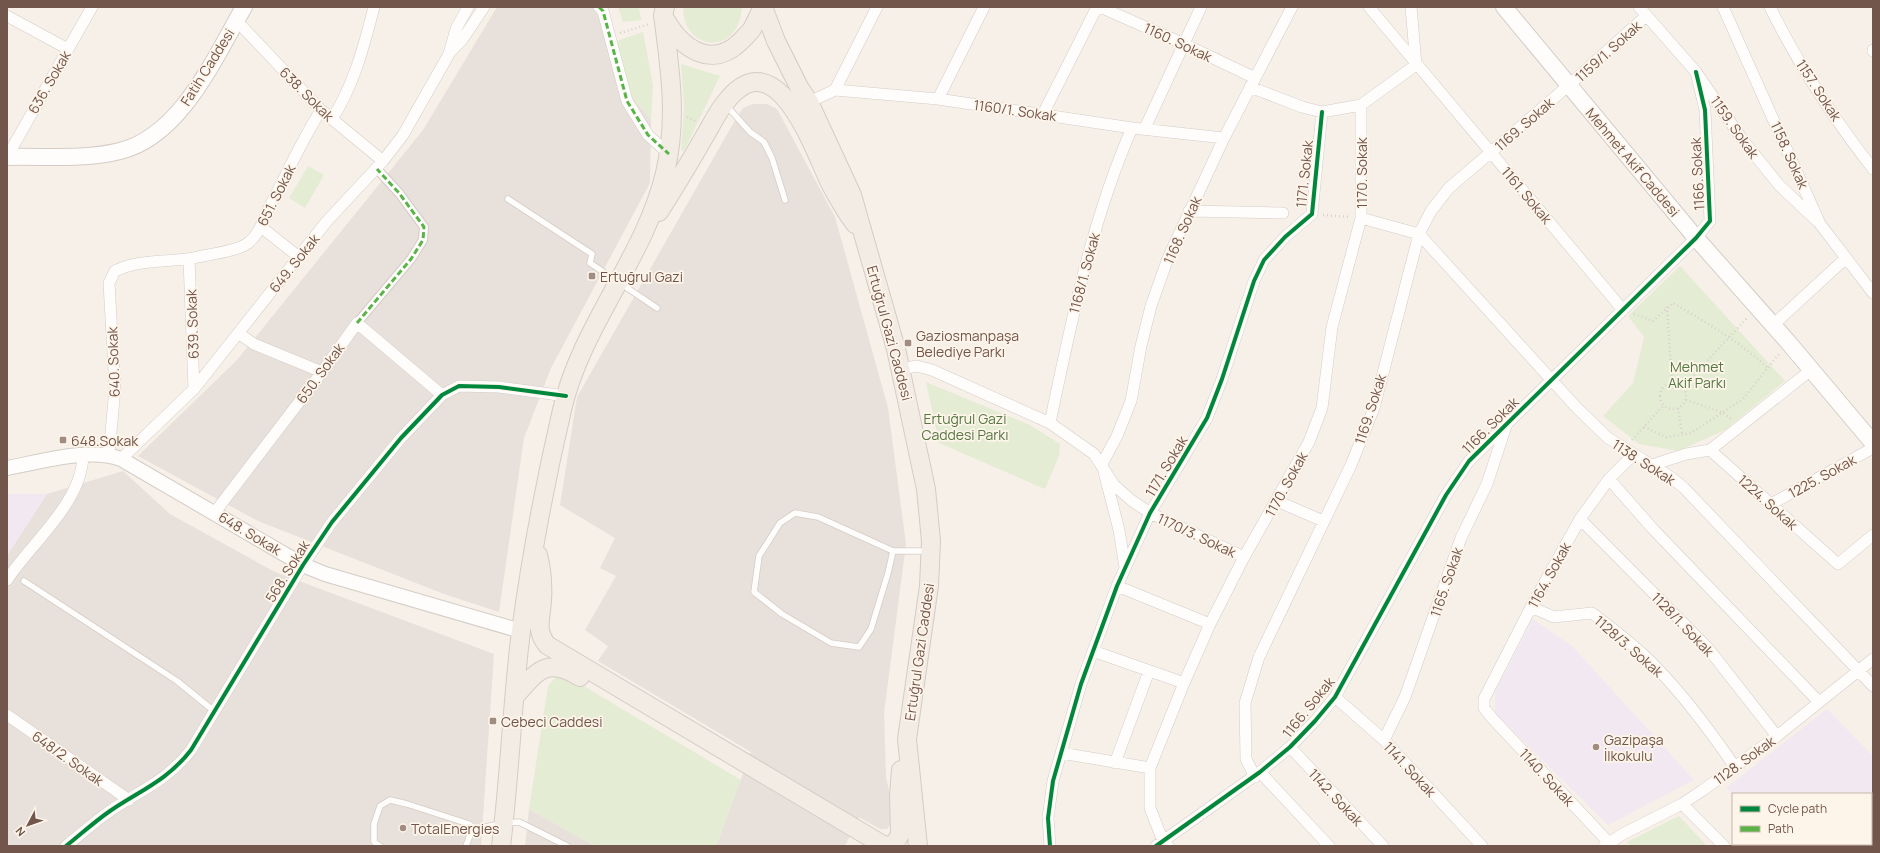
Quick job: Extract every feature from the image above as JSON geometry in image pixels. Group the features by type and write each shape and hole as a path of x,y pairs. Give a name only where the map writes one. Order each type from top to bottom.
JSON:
{"main road":[{"path":"663,10 672,31 681,42 698,52 714,56 728,52 738,44 751,30 763,7"},
{"name":"Ertuğrul Gazi Caddesi","path":"763,7 786,62 809,102 852,195 901,369 926,489 930,521 931,551 926,613 907,739 918,846"},
{"name":"Mehmet Akif Caddesi","path":"1504,7 1696,238 1773,325 1873,443"},
{"path":"501,846 521,631 535,543 566,396 588,342 639,242 655,203 664,176 669,154 673,117 672,77 663,10"},
{"name":"Fatih Caddesi","path":"7,157 96,155 120,151 142,142 177,114 192,97 240,13"},
{"path":"639,242 672,192 724,103 740,86 751,82 764,82 777,89 789,102 848,215 864,236"},
{"path":"535,543 541,566 542,586 538,621 539,632 541,639 547,645 883,845 891,846 896,842 900,834 899,796 901,768 907,739"},
{"path":"516,695 530,678 551,666 562,668 574,673 864,846"}],"street":[{"name":"636. Sokak","path":"7,157 92,7"},
{"path":"332,119 342,103 363,51 374,7"},
{"name":"649. Sokak","path":"115,457 194,389 327,221 380,165 403,135 448,54 456,29 468,7"},
{"name":"649. Sokak","path":"448,54 462,40 484,7"},
{"path":"599,7 603,11 627,101 648,135 669,154"},
{"path":"835,90 877,7"},
{"path":"938,99 984,7"},
{"path":"1044,114 1098,7"},
{"name":"1160. Sokak","path":"1098,7 1184,44 1253,83 1302,107 1322,112 1361,105 1416,65"},
{"path":"1145,128 1201,7"},
{"name":"1168. Sokak","path":"1102,464 1117,436 1131,401 1141,346 1151,306 1168,258 1224,138 1292,7"},
{"name":"1161. Sokak","path":"1368,7 1416,65 1492,152 1623,310"},
{"path":"1411,7 1416,65"},
{"name":"1159. Sokak","path":"1639,7 1696,72 1742,139 1779,185 1820,224"},
{"name":"1158. Sokak","path":"1724,7 1820,224 1873,293"},
{"name":"1157. Sokak","path":"1770,7 1781,29 1824,100 1873,169"},
{"name":"638. Sokak","path":"240,13 320,110 332,119 380,165"},
{"path":"7,16 68,49"},
{"name":"1159/1. Sokak","path":"1569,85 1646,16"},
{"name":"1166. Sokak","path":"1162,844 1257,774 1290,747 1315,721 1335,697 1446,495 1470,461 1696,238 1710,222 1705,110 1696,72"},
{"name":"1169. Sokak","path":"1329,846 1257,774 1246,759 1245,702 1259,657 1351,465 1374,408 1419,234 1431,211 1449,188 1569,85"},
{"name":"1160/1. Sokak","path":"809,102 835,90 938,99 1132,128 1145,128 1224,138"},
{"name":"1170. Sokak","path":"1162,844 1150,808 1150,768 1184,683 1210,624 1244,557 1309,442 1322,408 1332,328 1361,218 1361,105"},
{"name":"651. Sokak","path":"115,271 134,264 190,259 232,250 248,244 261,227 267,212 320,110"},
{"name":"1171. Sokak","path":"1050,846 1048,818 1053,781 1081,684 1117,586 1150,513 1207,418 1222,379 1254,281 1264,260 1285,238 1312,214 1322,112"},
{"name":"1168/1. Sokak","path":"1050,423 1067,342 1089,252 1116,166 1132,128"},
{"path":"380,165 424,227 423,240 411,259 357,323 442,395"},
{"path":"1189,211 1283,213"},
{"path":"1361,218 1419,234"},
{"path":"261,227 299,257"},
{"name":"1138. Sokak","path":"1419,234 1551,380 1608,438 1652,465 1684,488 1873,686"},
{"path":"1773,325 1846,258"},
{"name":"639. Sokak","path":"190,259 194,389"},
{"name":"640. Sokak","path":"115,271 110,283 115,388 115,457"},
{"name":"650. Sokak","path":"215,512 322,372 357,323"},
{"path":"238,333 254,344 322,372"},
{"name":"1170/3. Sokak","path":"901,369 917,366 932,370 1050,423 1094,454 1102,464 1114,485 1131,500 1150,513 1244,557"},
{"path":"1652,465 1686,454 1710,450 1811,370"},
{"name":"568. Sokak","path":"66,846 110,811 169,773 182,762 303,564 332,522 401,438 442,395 459,386 499,387 566,396"},
{"name":"1165. Sokak","path":"1384,740 1405,697 1461,538 1487,484 1506,424"},
{"name":"1225. Sokak","path":"1771,504 1873,448"},
{"name":"1224. Sokak","path":"1710,450 1838,564 1873,535"},
{"name":"1164. Sokak","path":"1484,708 1484,699 1531,607 1580,519 1629,452"},
{"path":"7,580 17,565 38,542 56,518 74,489 83,467 83,454"},
{"name":"648. Sokak","path":"7,468 83,454 115,457 215,512 303,564 325,574 521,631"},
{"path":"1102,464 1119,530 1125,567"},
{"path":"1609,479 1653,529 1819,702"},
{"path":"1277,501 1323,522"},
{"name":"1128/1. Sokak","path":"1580,519 1706,646 1777,736"},
{"path":"1117,586 1210,624"},
{"name":"1128/3. Sokak","path":"1531,607 1554,617 1592,613 1615,631 1655,666 1714,736 1735,767"},
{"path":"1093,651 1184,683"},
{"name":"1128. Sokak","path":"1608,845 1682,804 1735,767 1777,736 1873,659"},
{"path":"1115,762 1149,671"},
{"name":"1141. Sokak","path":"1335,697 1384,740 1482,846"},
{"name":"1140. Sokak","path":"1484,708 1608,845"},
{"name":"648/2. Sokak","path":"7,715 129,800"},
{"name":"1142. Sokak","path":"1290,747 1383,846"},
{"path":"1061,754 1150,768"},
{"path":"1682,804 1724,846"}],"lane":[{"path":"724,103 750,132 764,142 772,158 785,200"},
{"path":"508,199 592,254 590,263 657,308"},
{"path":"893,551 871,629 859,647 831,643 782,614 754,592 759,556 780,523 795,513 818,517 893,551 931,551"},
{"path":"24,581 177,681 214,711"},
{"path":"380,846 374,842 374,824 380,806 390,800 469,824 476,829"},
{"path":"466,846 470,835 476,829 504,823 519,822 567,846"}],"path":[{"path":"610,36 647,25 663,10"},
{"path":"673,117 688,118 709,129"},
{"path":"1312,214 1361,218"},
{"path":"1623,310 1653,321 1673,303 1730,336 1750,351 1769,369 1743,399 1690,433 1666,437 1644,427"},
{"path":"1667,307 1672,383"},
{"path":"1683,387 1757,307"},
{"path":"1672,383 1680,384 1686,391 1686,400 1684,404 1678,408 1672,409 1664,405 1660,398 1660,393 1664,386 1672,383"},
{"path":"1686,400 1722,412 1741,426"},
{"path":"1629,452 1644,427 1664,405"},
{"path":"1678,408 1682,434"}],"shaded area":[{"path":"497,7 606,7 629,93 651,120 650,183 551,368 524,438 499,612 444,594 258,521 138,456 237,360 423,130"},
{"path":"753,104 767,104 777,109 835,217 888,408 906,544 884,713 886,777 893,810 892,822 887,829 880,829 859,817 845,846 716,846 751,752 598,661 608,646 585,630 616,576 600,568 615,538 560,505 577,397 730,129 743,108"},
{"path":"123,471 170,514 275,572 494,654 481,846 7,846 7,555 47,494"},
{"path":"7,494 47,494 7,556"},
{"name":"Gazipaşa İlkokulu","path":"1533,619 1573,647 1694,780 1608,825 1495,713 1495,692"},
{"path":"1827,709 1873,756 1873,846 1783,845 1872,845 1872,793 1732,794 1726,788"},
{"path":"529,809 595,846 525,846"}],"green space":[{"path":"618,7 639,7 641,20 623,22"},
{"path":"683,7 742,7 739,23 732,34 722,41 711,43 701,40 692,33 685,22"},
{"path":"643,32 653,85 651,120 629,93 613,42"},
{"path":"681,64 720,76 684,151 681,150 684,107"},
{"path":"308,166 324,175 305,208 289,198"},
{"name":"Mehmet Akif Parkı","path":"1680,266 1785,381 1725,430 1678,451 1639,444 1603,416 1633,383 1644,337 1628,316"},
{"name":"Ertuğrul Gazi Caddesi Parkı","path":"926,382 1030,425 1060,444 1059,456 1045,489 939,443"},
{"path":"557,676 572,679 741,780 716,846 595,846 529,809 548,686"},
{"path":"1679,816 1707,846 1631,846 1627,842"}],"marked path":[{"path":"599,7 603,11 627,101 648,135 669,154"},
{"path":"357,323 411,259 423,240 424,227 399,193 377,169"}],"cycle path":[{"path":"1156,846 1260,772 1290,747 1315,721 1335,697 1446,495 1469,461 1696,238 1710,221 1705,110 1696,72"},
{"path":"1050,846 1048,818 1053,781 1081,684 1117,586 1150,513 1207,418 1222,379 1254,281 1264,260 1285,237 1312,214 1322,112"},
{"path":"66,846 110,811 152,785 182,761 191,750 303,565 332,522 401,438 442,395 459,386 499,387 566,396"}],"place":[{"name":"Ertuğrul Gazi","path":"592,276"},
{"name":"Gaziosmanpaşa Belediye Parkı","path":"908,343"},
{"name":"648.Sokak","path":"63,440"},
{"name":"Cebeci Caddesi","path":"493,721"},
{"name":"Gazipaşa İlkokulu","path":"1596,747"},
{"name":"TotalEnergies","path":"403,828"}]}
